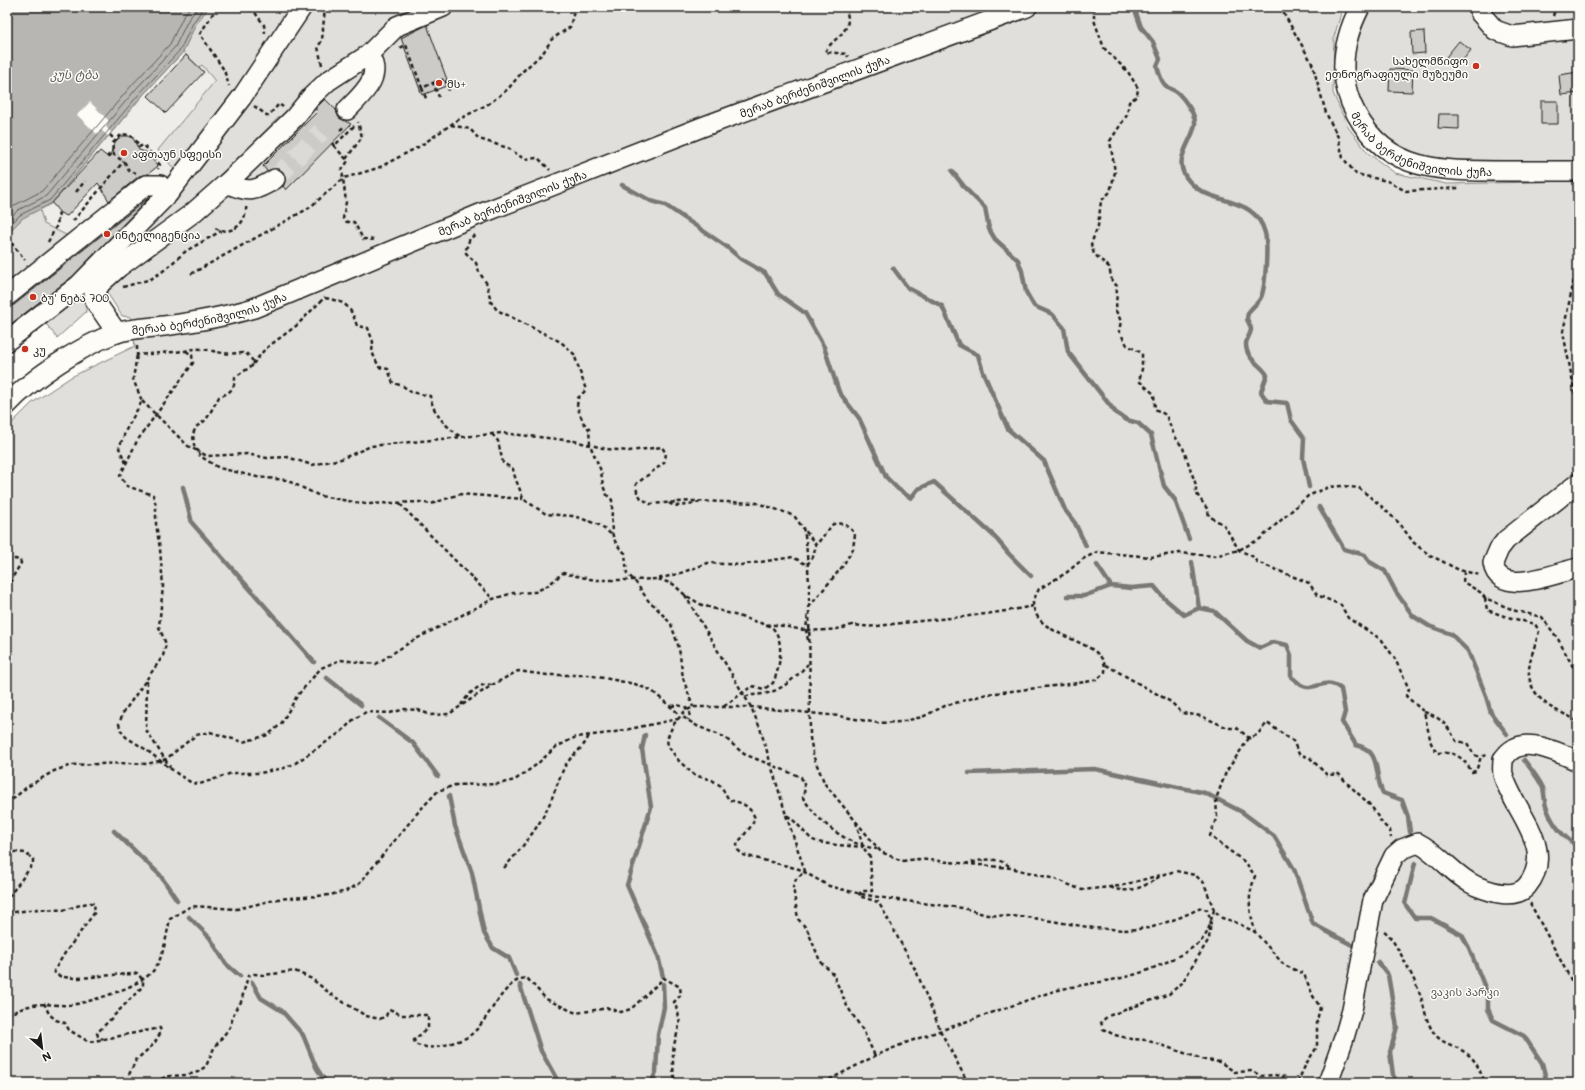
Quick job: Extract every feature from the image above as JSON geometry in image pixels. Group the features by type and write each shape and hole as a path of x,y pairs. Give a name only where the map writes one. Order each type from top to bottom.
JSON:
{"street":[{"path":"90,289 168,194 238,103 302,7"},
{"path":"7,341 101,283 118,267 194,212 233,187 312,96 328,81 368,55 397,26 443,7"},
{"name":"მერაბ ბერძენიშვილის ქუჩა","path":"10,396 79,351 117,333 227,316 261,305 474,216 702,126 1026,7"},
{"name":"მერაბ ბერძენიშვილის ქუჩა","path":"1360,7 1346,42 1343,63 1344,79 1348,96 1357,117 1375,140 1387,151 1401,160 1419,166 1440,170 1578,171"},
{"path":"1482,7 1480,13 1495,30 1512,36 1578,29"},
{"path":"352,116 371,84 374,67 368,55"},
{"path":"233,187 246,191 259,189 275,179"},
{"path":"7,296 146,185 160,185 168,194"},
{"path":"90,289 95,301 117,333"},
{"path":"1578,483 1506,540 1499,549 1493,563 1494,568 1500,576 1509,582 1523,582 1578,568"},
{"path":"1328,1083 1352,1010 1373,900 1394,856 1402,849 1418,844 1429,849 1461,877 1475,885 1495,893 1510,894 1524,890 1533,878 1537,867 1537,852 1532,831 1503,774 1503,759 1512,749 1523,745 1544,747 1578,761"}],"path":[{"path":"217,7 200,34 224,70 238,103 268,116 279,104 284,108"},
{"path":"251,7 264,25 268,43 273,51"},
{"path":"325,7 322,40 318,47 324,76 328,81"},
{"path":"191,274 309,208 344,178 378,168 420,146 451,124 490,103 508,90 523,71 544,53 552,40 570,27 575,7"},
{"path":"845,7 848,17 847,24 841,34 829,45 825,52 847,54 852,72"},
{"path":"1094,7 1094,20 1104,48 1128,72 1138,88 1137,96 1129,102 1127,115 1110,141 1115,172 1110,192 1101,201 1098,226 1091,244 1094,254 1108,267 1112,281 1117,286 1116,311 1121,321 1119,331 1127,345 1142,353 1142,369 1138,381 1154,394 1155,409 1166,414 1174,435 1183,448 1196,485 1196,493 1208,510 1209,516 1224,525 1239,550 1252,556 1257,562 1308,583 1317,595 1341,605 1348,618 1382,640 1396,659 1409,689 1406,696 1424,712 1435,715 1448,725 1456,741 1467,743 1474,755 1481,757 1489,755 1503,764"},
{"path":"404,47 406,45 427,102"},
{"path":"422,88 445,79 450,93"},
{"path":"433,83 439,97"},
{"path":"346,159 362,137 352,116"},
{"path":"451,124 470,129 479,139 508,148 524,160 538,158 554,173"},
{"path":"348,132 333,145 348,162 342,170 346,202 343,219 347,222 354,222 363,239 373,238 378,240"},
{"path":"110,135 115,140"},
{"path":"137,176 135,172 129,171 124,161 116,157 113,151 113,143 121,135 130,135 137,140 139,147 144,145 160,165"},
{"path":"107,157 113,151"},
{"path":"72,223 124,161"},
{"path":"76,192 85,181"},
{"path":"215,228 221,231 229,231 237,228 244,221 246,205 233,187"},
{"path":"7,237 42,268 48,238 57,225 59,211"},
{"path":"474,216 478,233 470,238 465,252 476,263 478,272 487,284 491,302 497,310 561,342 574,354 586,390 578,398 577,406 583,422 589,430 590,445 602,471 603,486 607,495 612,500 613,515 611,534 616,546 625,553 627,574 634,580 650,603 654,605 671,624 679,648 683,678 693,707"},
{"path":"90,289 111,290 151,279 163,271 186,251 221,231"},
{"path":"1578,260 1563,332 1578,409"},
{"path":"328,278 325,298 296,326 265,349 252,366 235,377 235,385 228,394 219,397 206,420 196,427 193,434 194,445 200,456 219,468 257,477 286,480 320,496 366,504 420,502 431,504 460,494 523,499 546,514 572,516 599,525 611,534"},
{"path":"325,298 343,301 352,312 356,326 368,328 373,342 372,352 379,367 388,370 393,383 403,386 411,392 430,396 432,407 440,419 462,438"},
{"path":"137,355 185,351 191,348 208,349 224,353 246,353 253,361 252,366"},
{"path":"137,350 133,379 142,401 188,446 207,456 248,454 266,458 287,457 312,465 341,459 371,446 462,438 492,433 530,435 629,451 662,447 666,454 664,463 636,484 637,492 641,498 650,504 693,501 757,503 794,517 816,545"},
{"path":"185,351 192,355 193,364 137,441 120,476 127,486 153,495 156,506 156,524 163,586 159,627 166,644 163,656 123,713 119,724 121,731 126,737 146,749 192,783 200,784 232,773 272,772 294,764 341,732 354,719 366,712 390,713 405,709 418,710 431,715 443,716 449,714 479,693 518,671 547,675 588,674 635,684 652,691 678,713"},
{"path":"126,463 119,448 126,430 142,401"},
{"path":"492,433 498,441 503,463 513,469 515,481 520,488 523,499"},
{"path":"1249,738 1237,728 1228,728 1201,716 1182,713 1171,702 1106,665 1094,650 1054,631 1038,618 1032,606 1039,589 1066,573 1082,559 1097,552 1151,557 1180,553 1214,556 1239,550 1260,539 1308,496 1329,487 1342,486 1359,488 1399,523 1414,543 1428,554 1464,572 1500,576"},
{"path":"668,503 673,506 680,506 705,501"},
{"path":"400,503 493,599"},
{"path":"807,565 813,557 816,545 833,524 842,522 855,534 854,549 842,567 809,608 806,619 806,630 809,645"},
{"path":"803,528 806,540 809,608 808,664 810,738 814,758 825,784 867,833 877,849"},
{"path":"7,804 26,786 54,771 72,765 129,763 147,764 166,759 196,735 210,732 243,742 268,735 281,724 297,696 321,668 340,660 376,664 412,641 493,599 513,594 535,592 547,586 563,573 595,580 634,580 678,574 708,563 741,565 793,557 807,565"},
{"path":"7,561 15,559 20,560 21,563 11,580 7,591"},
{"path":"1464,572 1463,582 1480,592 1485,598 1516,611 1542,617 1558,639 1578,676"},
{"path":"657,578 673,584 685,595 702,605 768,626 775,630 778,637 779,656 774,680 770,686 764,689 752,686 723,707"},
{"path":"685,595 741,693 751,707 760,728 805,871"},
{"path":"1485,598 1487,610 1535,624 1539,631 1527,667 1530,684 1544,702 1578,722"},
{"path":"768,626 772,624 780,627 806,630 842,628 852,625 876,626 909,621 947,619 1005,612 1032,606"},
{"path":"744,697 752,694 763,694 778,688 794,679 808,664"},
{"path":"1106,665 1105,672 1098,678 1086,682 987,694 945,706 922,716 900,722 878,724 839,716 751,707 693,707 688,709 673,725 667,739 668,746 679,761 694,775 712,780 720,786 729,800 747,805 755,818 752,825 737,844 738,850 743,855 800,869 829,886 890,900 963,908 988,915 1027,918 1124,930 1150,928 1201,908 1206,910 1211,920 1210,939 1182,983 1169,994 1108,1016 1101,1022 1103,1029 1115,1035 1131,1039 1146,1040 1205,1060 1220,1062 1235,1072 1252,1071 1261,1076 1274,1075 1286,1077 1288,1083"},
{"path":"147,680 146,730 149,737 166,759 170,767"},
{"path":"459,707 465,699 481,686 488,684 492,685"},
{"path":"671,706 680,705 688,709 690,713 688,720"},
{"path":"1424,712 1431,744 1437,753 1449,752 1459,757 1472,772 1476,770 1481,757"},
{"path":"683,717 724,737 744,754 801,777 805,787 803,798 811,810 844,838 863,847"},
{"path":"7,1016 28,1006 44,1003 68,1005 102,998 143,980 153,971 163,950 170,920 191,906 237,909 278,899 330,895 346,892 359,884 419,811 438,792 455,784 498,784 515,780 536,765 556,747 576,737 610,733 678,718"},
{"path":"1255,932 1249,909 1249,895 1255,876 1246,863 1210,836 1217,816 1216,799 1226,772 1249,738 1257,735 1267,723 1293,741 1299,754 1310,758 1327,775 1339,774 1349,787 1370,805 1381,824 1390,830 1394,856"},
{"path":"504,868 522,848 539,824 548,808 566,765 572,756 586,744 589,735"},
{"path":"786,814 795,820 813,840 877,849 902,861 918,859 976,866 1011,868 1055,879 1082,890 1128,884 1176,871 1195,875 1204,883 1214,910 1222,918 1233,921 1255,932 1284,965 1304,974 1313,996 1320,1007 1317,1021 1317,1047 1306,1064 1297,1083"},
{"path":"855,820 863,847 870,857 872,891 863,890 860,893"},
{"path":"7,852 25,853 33,859 33,864 7,899"},
{"path":"962,864 993,860 1005,862 1011,868"},
{"path":"805,871 796,879 793,888 798,919 807,929 820,961 833,974 847,1006 864,1032 875,1056"},
{"path":"1109,887 1117,890 1130,890 1150,884 1162,874"},
{"path":"1524,890 1578,993"},
{"path":"860,893 859,896 878,902 917,973 941,1032 968,1083"},
{"path":"7,913 38,909 64,910 87,903 94,903 95,912 54,970 56,975 77,978 117,974 127,976 137,973 143,980 143,986 97,1033 98,1036 103,1039"},
{"path":"823,1083 875,1056 905,1043 941,1032 1067,987 1132,976 1163,964 1197,944 1204,938 1208,933 1214,910"},
{"path":"1369,923 1388,934 1394,942 1421,996 1429,1024 1437,1038 1466,1053 1479,1066 1486,1083"},
{"path":"148,1083 170,1076 187,1075 198,1072 206,1066 214,1048 230,1027 236,1010 241,1002 248,976 254,974 264,975 295,971 312,979 332,996 366,1016 380,1019 386,1016 388,1011 392,1010 401,1015 428,1016 428,1028 414,1040 415,1044 420,1047 439,1048 469,1036 493,1010 502,994 512,984 521,978 527,978 546,1000 576,1013 608,1008 621,1012 631,1009 664,978 680,987 681,995 674,1002 679,1013 680,1032 674,1046 672,1070 675,1083"},
{"path":"44,1003 49,1014 56,1020 65,1023 69,1030 90,1042 160,1028 161,1032 154,1044 136,1060 125,1083"}],"shaded area":[{"path":"183,52 199,67 202,65 215,80 158,150 175,170 166,180 72,238 44,224 40,210 52,203 143,95"}],"green space":[{"name":"ვაკის პარკი","path":"7,7 1343,7 1334,37 1333,93 1348,127 1368,153 1395,173 1447,184 1578,181 1578,1083 7,1083 7,428 32,403 71,377 135,346 131,317 122,316 106,291 107,265 7,346","holes":["183,52 199,67 202,65 215,81 158,150 175,170 166,180 72,238 44,224 40,210 52,203 143,95"]},
{"name":"სახელმწიფო ეთნოგრაფიული მუზეუმი","path":"1372,7 1578,7 1578,161 1438,160 1414,153 1391,143 1374,127 1367,116 1357,92 1354,79 1353,67 1355,50 1361,31"},
{"path":"76,298 81,299 86,304 86,312 57,338 44,321"}],"water":[{"name":"კუს ტბა","path":"7,7 209,7 196,24 183,52 143,95 52,203 23,218 7,234"}],"pier":[{"path":"90,102 109,121 105,126 111,132 108,136 101,130 97,134 77,115"}],"building":[{"path":"427,25 449,85 422,95 401,38"},
{"path":"1424,31 1425,53 1412,54 1411,32"},
{"path":"1459,41 1471,50 1458,66 1446,57"},
{"path":"186,55 204,72 166,113 148,96"},
{"path":"1390,69 1413,70 1412,92 1389,91"},
{"path":"1578,72 1578,93 1561,95 1559,75"},
{"path":"325,99 336,110 339,118 351,124 286,190 283,186 286,179 284,173 275,168 267,171 263,166 318,111 315,109"},
{"path":"1541,101 1558,101 1558,124 1541,124"},
{"path":"1439,114 1459,114 1459,129 1438,128"},
{"path":"121,136 129,136 133,138 139,150 146,152 158,166 148,174 139,176 109,201 98,183 67,216 60,213 52,203 100,151 109,158 115,142"},
{"path":"151,196 72,277 7,327 7,307 14,305"}],"waterway":[{"path":"1134,7 1141,27 1153,42 1160,59 1157,66 1162,80 1166,86 1180,96 1194,116 1195,124 1182,158 1184,173 1189,181 1198,189 1209,195 1242,206 1252,212 1260,221 1265,233 1266,256 1264,286 1260,299 1250,310 1247,316 1251,330 1246,342 1247,349 1251,358 1267,375 1261,392 1267,401 1287,403 1291,420 1304,438 1303,458 1309,487"},
{"path":"952,171 966,189 985,208 989,229 995,239 1018,260 1022,271 1026,292 1034,306 1052,314 1064,328 1068,352 1116,413 1127,420 1138,423 1151,435 1164,486 1175,500 1189,539"},
{"path":"622,185 651,201 665,205 727,247 741,259 765,273 778,294 805,313 824,347 839,392 859,418 886,477 898,489 911,498 918,489 934,482 994,536 1009,554 1031,576"},
{"path":"893,268 908,288 942,306 959,345 978,355 983,372 1008,429 1044,461 1065,510 1075,523 1086,546"},
{"path":"183,487 192,523 314,662"},
{"path":"1319,507 1344,549 1365,555 1370,562 1385,571 1396,592 1413,616 1429,626 1451,634 1468,651 1485,693 1491,713 1507,734"},
{"path":"1192,562 1199,608"},
{"path":"1097,565 1111,586"},
{"path":"1067,596 1084,596 1111,586 1131,588 1154,586 1164,598 1184,615 1199,608 1214,611 1247,641 1260,648 1273,642 1287,645 1291,655 1291,677 1306,687 1330,684 1341,689 1345,712 1342,722 1356,745 1365,748 1374,758 1383,793 1402,800 1408,817 1410,832"},
{"path":"327,678 361,705"},
{"path":"379,718 413,743 438,776"},
{"path":"645,735 642,749 651,807 627,885 658,956 663,977"},
{"path":"1524,760 1537,777 1543,788 1546,807 1552,820 1564,835 1578,846"},
{"path":"969,773 1095,769 1205,793 1242,812 1274,836 1294,869 1313,924 1352,945"},
{"path":"449,796 455,826 472,873 484,933 493,948 509,958 516,975"},
{"path":"114,831 160,875 177,900"},
{"path":"1415,863 1405,904 1415,918 1431,918 1462,935 1469,948 1488,995 1488,1009 1493,1020 1524,1036 1542,1063 1547,1083"},
{"path":"189,917 210,938 226,964 240,976"},
{"path":"1378,962 1388,975 1397,1027 1390,1052 1393,1075 1397,1083"},
{"path":"252,982 261,998 282,1011 303,1035 316,1067 326,1083"},
{"path":"651,1083 656,1072 658,1035 664,1007 663,984"},
{"path":"520,985 541,1051 559,1083"}],"tunnel":[{"path":"275,179 321,132"}],"place":[{"name":"სახელმწიფო ეთნოგრაფიული მუზეუმი","path":"1476,66"},
{"name":"მს+","path":"439,83"},
{"name":"აფთაუნ სფეისი","path":"124,153"},
{"name":"ინტელიგენცია","path":"107,234"},
{"name":"ბუ' ნება 700","path":"33,297"},
{"name":"კუ","path":"25,349"}]}
